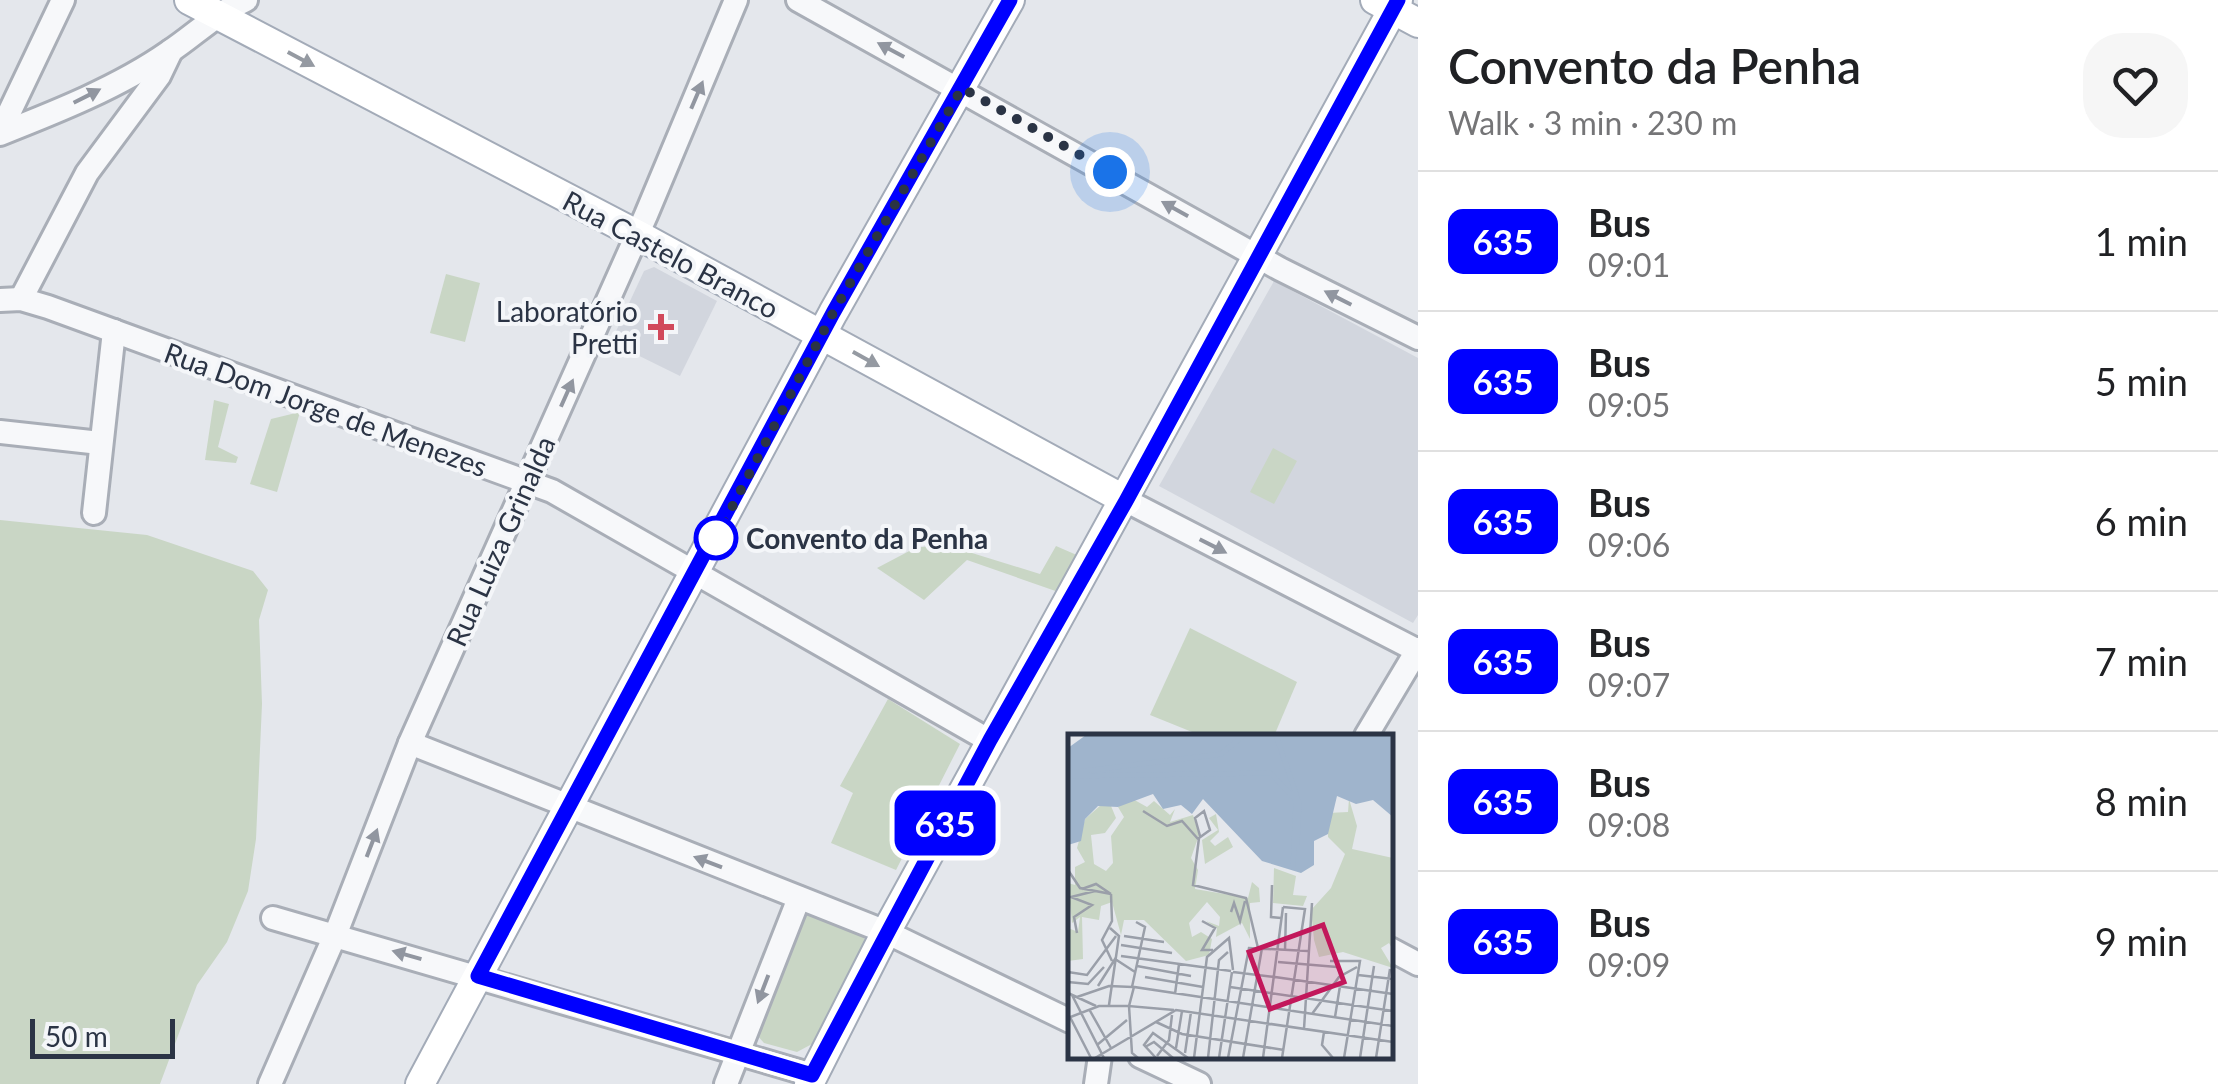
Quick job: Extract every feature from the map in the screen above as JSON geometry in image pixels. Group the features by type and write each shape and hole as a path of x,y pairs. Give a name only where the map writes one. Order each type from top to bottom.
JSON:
{"main road":[{"name":"Rua Castelo Branco","path":"189,0 822,334 1126,501"},
{"path":"420,1084 698,572 822,334 1010,0"},
{"path":"810,1080 990,740 1126,501 1396,8"}],"street":[{"path":"0,133 63,0"},
{"path":"0,133 55,112 171,52 214,14 246,0"},
{"name":"Rua Luiza Grinalda","path":"270,1084 336,934 410,743 638,236 736,0"},
{"path":"798,0 1259,257 1418,338"},
{"path":"10,300 87,173 158,76 171,52"},
{"name":"Rua Dom Jorge de Menezes","path":"10,300 114,332 528,482 698,572 990,740"},
{"path":"94,513 114,332"},
{"path":"0,432 100,443"},
{"name":"Rua Castelo Branco","path":"1126,501 1418,650"},
{"path":"1367,734 1418,650"},
{"path":"410,743 886,932 1068,1020"},
{"path":"726,1084 799,898"},
{"path":"273,918 738,1052 810,1080"},
{"path":"1393,952 1418,964"},
{"path":"1096,1084 1100,1059"},
{"path":"1149,1059 1190,1072"}],"shaded area":[{"name":"Laboratório Pretti","path":"654,267 717,301 680,376 611,342 644,271"},
{"path":"1274,281 1418,358 1418,615 1413,623 1159,486"}],"green space":[{"path":"446,274 480,283 465,342 430,333"},
{"path":"214,400 229,404 218,447 238,457 236,463 205,460"},
{"path":"300,412 277,492 250,484 271,419"},
{"path":"1273,448 1297,461 1274,504 1250,492"},
{"path":"0,520 147,535 253,571 268,590 259,620 262,704 256,839 248,891 227,942 197,985 160,1084 0,1084"},
{"path":"943,544 1040,574 1056,546 1079,556 1067,595 967,560 924,600 877,568 915,548"},
{"path":"1190,628 1297,682 1275,734 1197,734 1150,715"},
{"path":"888,699 960,744 896,870 831,843 853,793 840,786"},
{"path":"811,913 862,933 865,940 812,1044 797,1052 764,1043 756,1034 802,916"}],"bus line":[{"name":"635","path":"1010,0 833,313 717,537 478,976 812,1075 834,1026 1398,0"}],"place":[{"name":"Laboratório Pretti","path":"661,327"},
{"name":"Convento da Penha","path":"716,538"}],"route":[{"path":"716,538 833,313 962,88 1110,172"}]}
